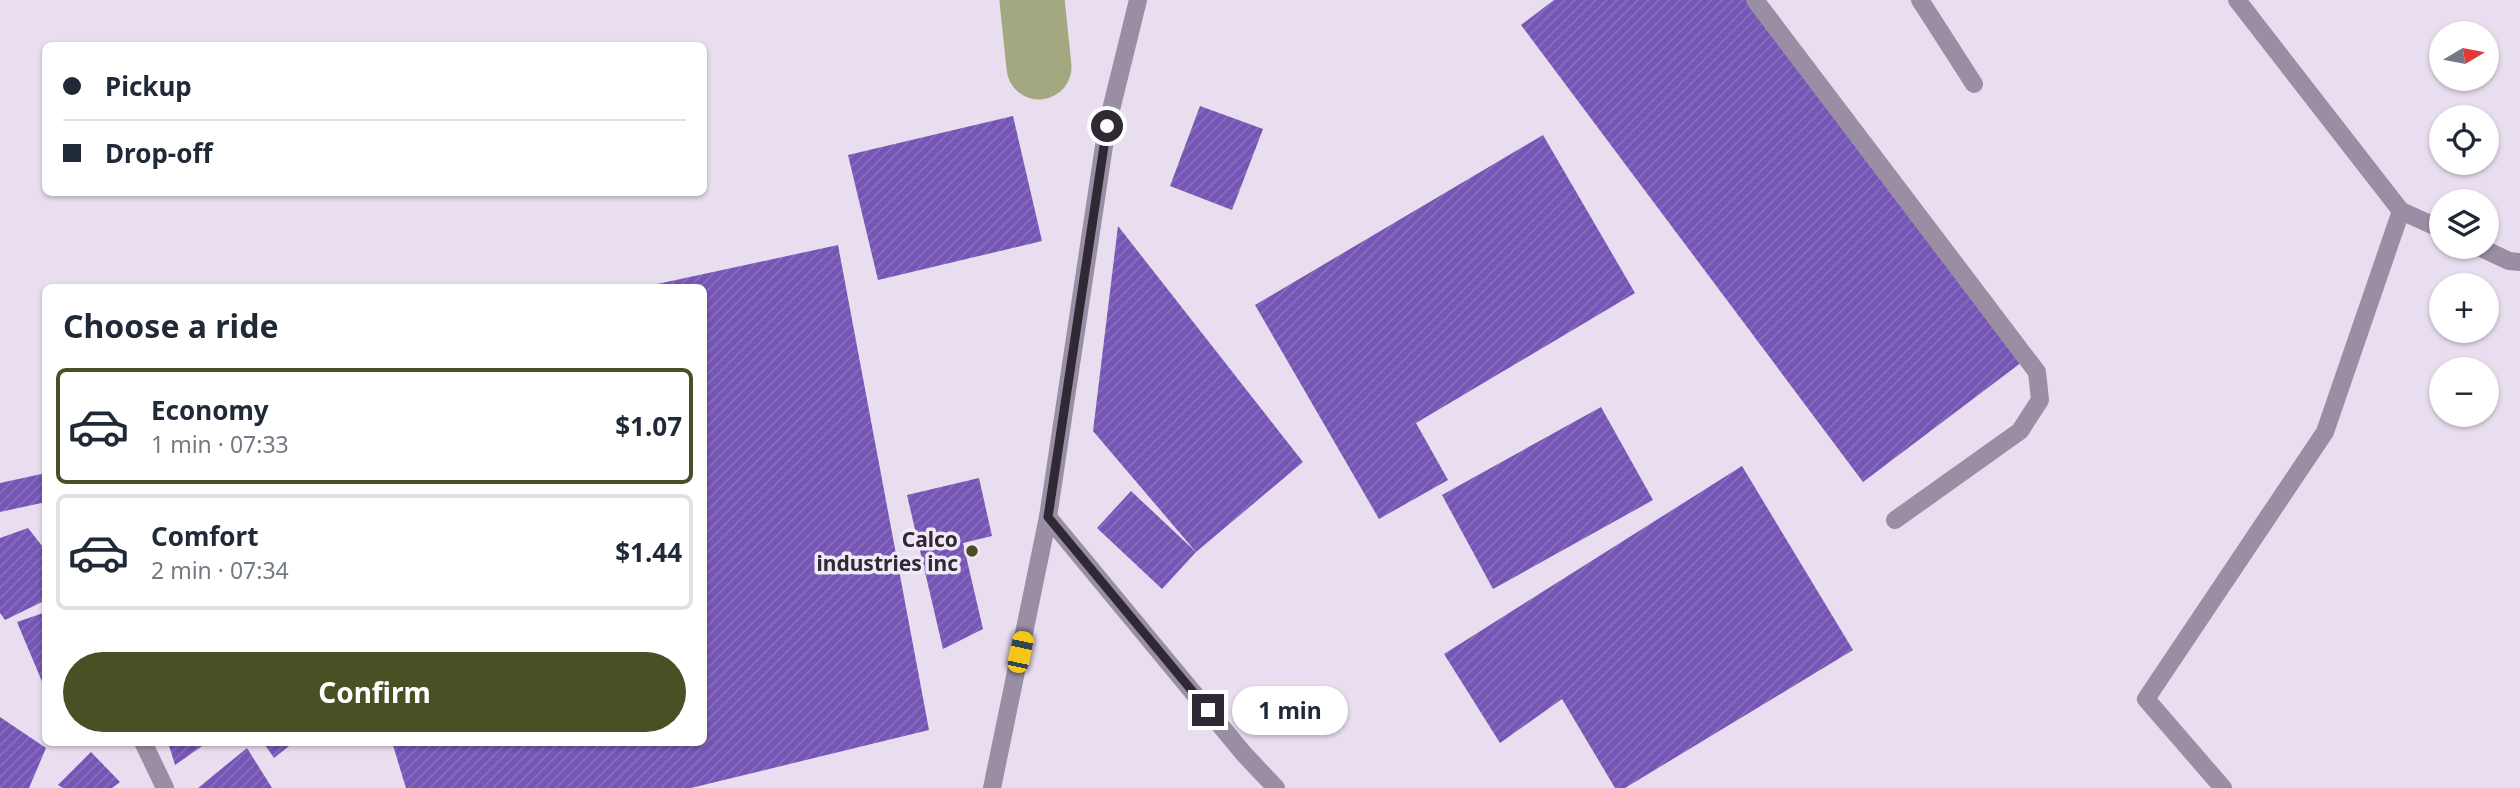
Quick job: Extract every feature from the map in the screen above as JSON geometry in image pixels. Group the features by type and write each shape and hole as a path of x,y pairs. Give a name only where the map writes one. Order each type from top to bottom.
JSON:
{"street":[{"path":"992,788 1048,517 1107,126 1138,0"},
{"path":"1755,0 2037,372 2040,400 2020,431 1895,520"},
{"path":"1920,0 1974,84"},
{"path":"2236,0 2401,211 2429,224"},
{"path":"2223,788 2146,699 2325,432 2401,211"},
{"path":"2499,256 2520,262"},
{"path":"1048,517 1244,754 1276,788"},
{"path":"145,746 165,788"}],"building":[{"path":"1554,0 1751,0 2022,362 1863,482 1521,25"},
{"path":"1200,106 1263,129 1232,210 1170,186"},
{"path":"1013,116 1042,241 878,280 848,155"},
{"path":"1543,135 1635,293 1416,423 1448,480 1379,519 1255,305"},
{"path":"1118,226 1303,462 1196,552 1093,431"},
{"path":"838,245 929,730 691,788 406,788 393,746 707,746 707,284 657,284"},
{"path":"1601,407 1653,500 1493,589 1442,495"},
{"path":"1742,466 1853,650 1625,788 1615,788 1562,699 1500,743 1444,654"},
{"path":"42,474 42,503 0,512 0,483"},
{"path":"979,478 992,536 963,543 983,629 943,649 907,495"},
{"path":"1131,491 1196,552 1162,589 1097,528"},
{"path":"28,528 42,546 42,602 5,620 0,613 0,538"},
{"path":"42,613 42,681 17,622"},
{"path":"0,717 46,748 29,788 0,788"},
{"path":"169,746 202,746 175,765"},
{"path":"266,746 289,746 274,758"},
{"path":"247,748 272,788 198,788"},
{"path":"91,752 120,782 112,788 63,788 58,785"}],"waterway":[{"path":"1032,0 1039,67"}],"place":[{"name":"Calco industries inc","path":"972,551"}],"route":[{"path":"1107,126 1048,517 1208,710"}]}
